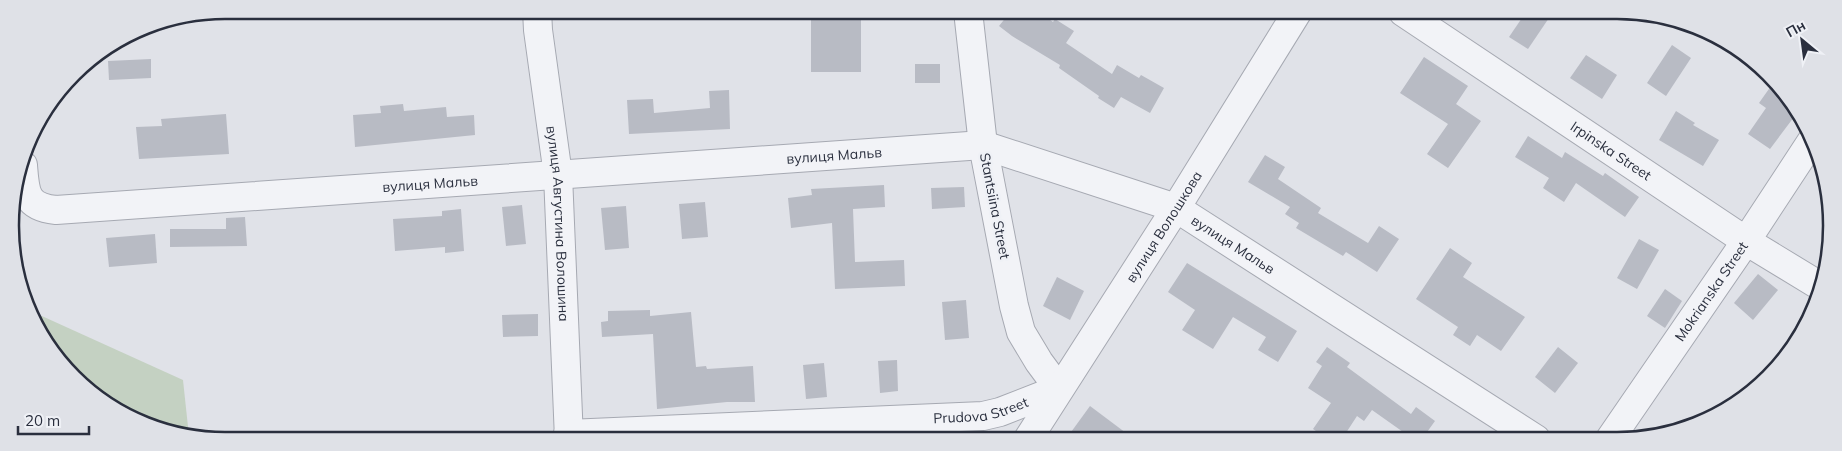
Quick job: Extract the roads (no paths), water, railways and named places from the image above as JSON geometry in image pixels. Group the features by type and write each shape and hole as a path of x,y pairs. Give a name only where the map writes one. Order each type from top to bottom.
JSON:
{"street":[{"name":"вулиця Августина Волошина","path":"537,19 558,175 569,432"},
{"name":"Stantsiina Street","path":"969,19 983,145 1014,306 1021,332 1039,362 1059,389"},
{"name":"вулиця Волошкова","path":"1032,432 1176,208 1293,19"},
{"name":"Irpinska Street","path":"1414,19 1746,241 1815,283"},
{"name":"вулиця Мальв","path":"25,178 27,196 34,204 42,209 56,210 983,145 1176,208 1525,432"},
{"name":"Mokrianska Street","path":"1615,432 1746,241 1808,146"},
{"name":"Prudova Street","path":"668,432 983,416 1000,412 1059,389"}]}
